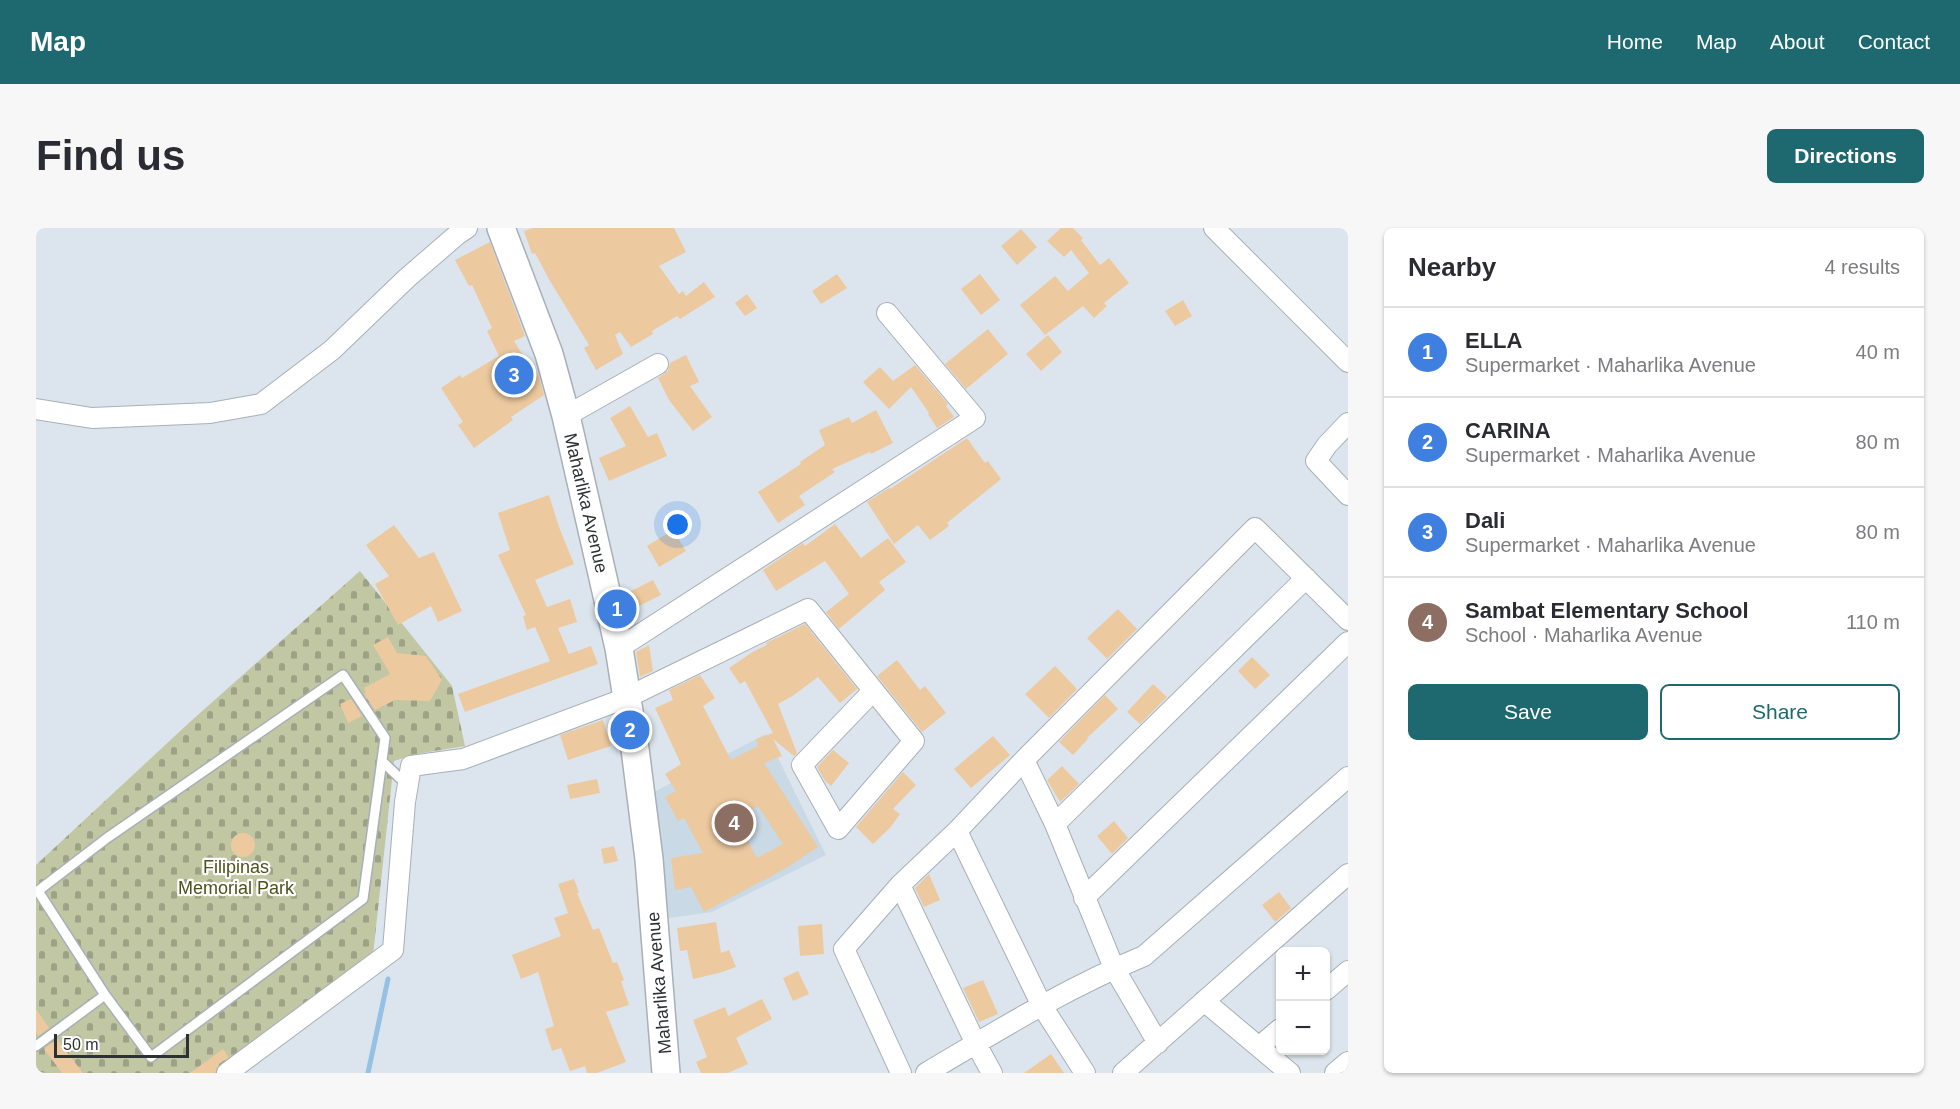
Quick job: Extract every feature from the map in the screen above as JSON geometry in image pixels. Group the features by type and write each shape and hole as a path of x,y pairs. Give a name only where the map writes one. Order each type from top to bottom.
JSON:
{"main road":[{"name":"Maharlika Avenue","path":"501,228 549,354 566,416 619,648 649,859 666,1073"}],"street":[{"path":"36,409 92,418 210,413 261,404 332,350 407,278 467,228"},
{"path":"1214,228 1348,362"},
{"path":"619,648 975,418 887,313"},
{"path":"566,416 658,364"},
{"path":"1348,423 1327,445 1316,461 1348,495"},
{"path":"901,1073 844,949 900,885 957,831 1024,760 1255,528 1348,620"},
{"path":"1055,824 1306,578"},
{"path":"227,1073 393,950 407,785 411,766 463,759 626,698 808,609 914,741 838,829 802,765 873,691"},
{"path":"1084,898 1348,642"},
{"path":"1024,760 1055,824 1114,969 1158,1043"},
{"path":"926,1073 1042,1006 1144,956 1348,777"},
{"path":"957,831 1042,1006 1085,1073"},
{"path":"1123,1073 1348,874"},
{"path":"900,885 992,1073"},
{"path":"1330,987 1348,971"},
{"path":"1204,1001 1290,1073"},
{"path":"1260,1046 1276,1033"},
{"path":"1335,1073 1348,1062"}],"lane":[{"path":"343,675 385,738 382,760 363,899 151,1057 105,994 37,891 107,838 343,675"},
{"path":"382,760 407,785"},
{"path":"36,1046 105,994"}],"shaded area":[{"path":"766,734 826,855 712,912 669,918 654,792"}],"green space":[{"name":"Filipinas Memorial Park","path":"360,571 452,686 465,746 416,754 394,761 373,955 217,1073 36,1073 36,865 191,721"}],"building":[{"path":"533,228 674,228 686,252 659,266 679,294 683,291 686,296 704,282 715,297 680,319 677,316 631,347 620,332 615,335 623,354 596,370 584,348 589,345 535,253 532,254 524,231"},
{"path":"1061,228 1073,228 1083,238 1081,240 1100,265 1109,258 1129,283 1104,303 1107,306 1094,318 1083,306 1045,335 1020,305 1055,276 1068,291 1089,273 1071,250 1064,257 1047,241"},
{"path":"1021,229 1037,247 1017,265 1001,246"},
{"path":"490,242 525,336 514,341 532,370 534,368 539,376 544,395 511,417 513,420 474,448 458,425 463,422 441,388 460,375 462,378 499,356 487,331 492,328 472,285 469,286 455,260"},
{"path":"837,274 847,288 821,304 812,291"},
{"path":"980,274 1000,300 981,315 961,289"},
{"path":"747,294 757,308 745,316 735,303"},
{"path":"1183,300 1192,316 1175,326 1165,311"},
{"path":"988,329 1008,354 966,389 945,364"},
{"path":"1048,335 1062,352 1041,371 1026,354"},
{"path":"686,355 699,382 690,386 712,417 693,431 669,400 658,378 668,371 670,363"},
{"path":"915,365 948,404 946,406 954,417 937,428 911,387 889,409 863,382 880,367 893,381"},
{"path":"630,406 648,437 657,433 667,456 609,481 599,458 626,446 610,418"},
{"path":"876,410 893,443 832,469 835,472 799,496 805,505 778,523 758,492 825,445 819,430 849,417 852,423"},
{"path":"967,438 985,463 988,461 1001,479 947,523 949,526 930,540 918,525 894,544 867,502"},
{"path":"549,495 574,564 535,580 547,607 570,599 577,622 558,628 569,654 591,646 598,664 465,712 458,694 550,661 535,627 527,630 523,616 526,615 498,555 510,550 498,513"},
{"path":"835,524 861,558 888,538 906,562 879,582 885,590 839,629 826,612 849,594 825,561 776,591 763,570 803,543 805,546"},
{"path":"394,525 419,558 434,552 462,611 438,622 431,606 398,625 375,584 389,576 366,545"},
{"path":"673,530 686,551 659,567 647,546"},
{"path":"653,580 661,595 637,607 629,592"},
{"path":"1118,609 1137,629 1107,659 1087,638"},
{"path":"805,624 857,689 840,703 818,677 778,704 797,753 794,756 773,739 782,756 764,763 818,847 788,867 704,912 691,887 675,890 671,858 703,853 684,818 678,821 665,797 676,791 665,774 681,764 655,708 673,700 669,690 700,675 715,698 703,706 731,760 758,746 756,739 773,733 745,681 740,684 729,668 767,645 766,643","holes":["758,806 783,844 757,858 736,820"]},
{"path":"388,637 397,653 426,656 442,680 430,701 395,700 375,710 364,694 366,693 364,688 390,674 373,645"},
{"path":"649,645 653,671 640,677 636,652"},
{"path":"1252,657 1270,675 1255,689 1238,671"},
{"path":"897,660 920,690 925,686 946,713 922,732 877,676"},
{"path":"1055,666 1077,689 1049,718 1025,694"},
{"path":"1153,684 1167,697 1140,724 1127,712"},
{"path":"1105,695 1118,709 1087,738 1073,755 1059,742"},
{"path":"351,699 362,716 348,723 340,704"},
{"path":"603,720 611,746 568,760 560,735"},
{"path":"993,736 1010,755 971,788 954,769"},
{"path":"833,750 849,763 831,786 825,781 817,767"},
{"path":"1062,766 1079,784 1060,802 1047,780"},
{"path":"903,772 916,785 893,809 900,814 890,828 873,844 856,827"},
{"path":"597,779 600,793 570,799 567,785"},
{"path":"1114,821 1128,838 1112,854 1097,836"},
{"path":"243,833 251,837 255,845 251,853 243,857 235,853 231,845 235,837"},
{"path":"614,846 618,861 604,864 601,849"},
{"path":"929,874 940,900 924,907 915,888"},
{"path":"574,879 579,893 577,893 593,930 599,928 613,963 617,962 624,980 621,981 629,1005 606,1012 626,1062 597,1073 587,1073 585,1066 570,1071 561,1048 552,1051 545,1029 554,1026 538,972 521,979 512,955 561,936 554,918 568,913 558,884"},
{"path":"1279,892 1291,908 1275,922 1262,905"},
{"path":"716,922 721,953 729,950 736,967 693,979 687,950 680,951 677,928"},
{"path":"822,924 824,954 800,956 798,926"},
{"path":"798,971 809,994 793,1001 783,978"},
{"path":"983,980 998,1014 979,1022 963,988"},
{"path":"762,999 772,1019 736,1038 748,1064 728,1073 701,1073 696,1062 707,1057 693,1020 725,1007 728,1016"},
{"path":"36,1009 49,1028 38,1036 36,1032"},
{"path":"57,1039 83,1073 62,1073 44,1049"},
{"path":"223,1049 229,1057 219,1064 215,1073 190,1073"},
{"path":"1051,1054 1064,1073 1024,1073"}],"waterway":[{"path":"368,1073 388,979"}],"place":[{"name":"Dali","path":"514,375"},
{"name":"ELLA","path":"617,609"},
{"name":"CARINA","path":"630,730"},
{"name":"Sambat Elementary School","path":"734,823"}]}
